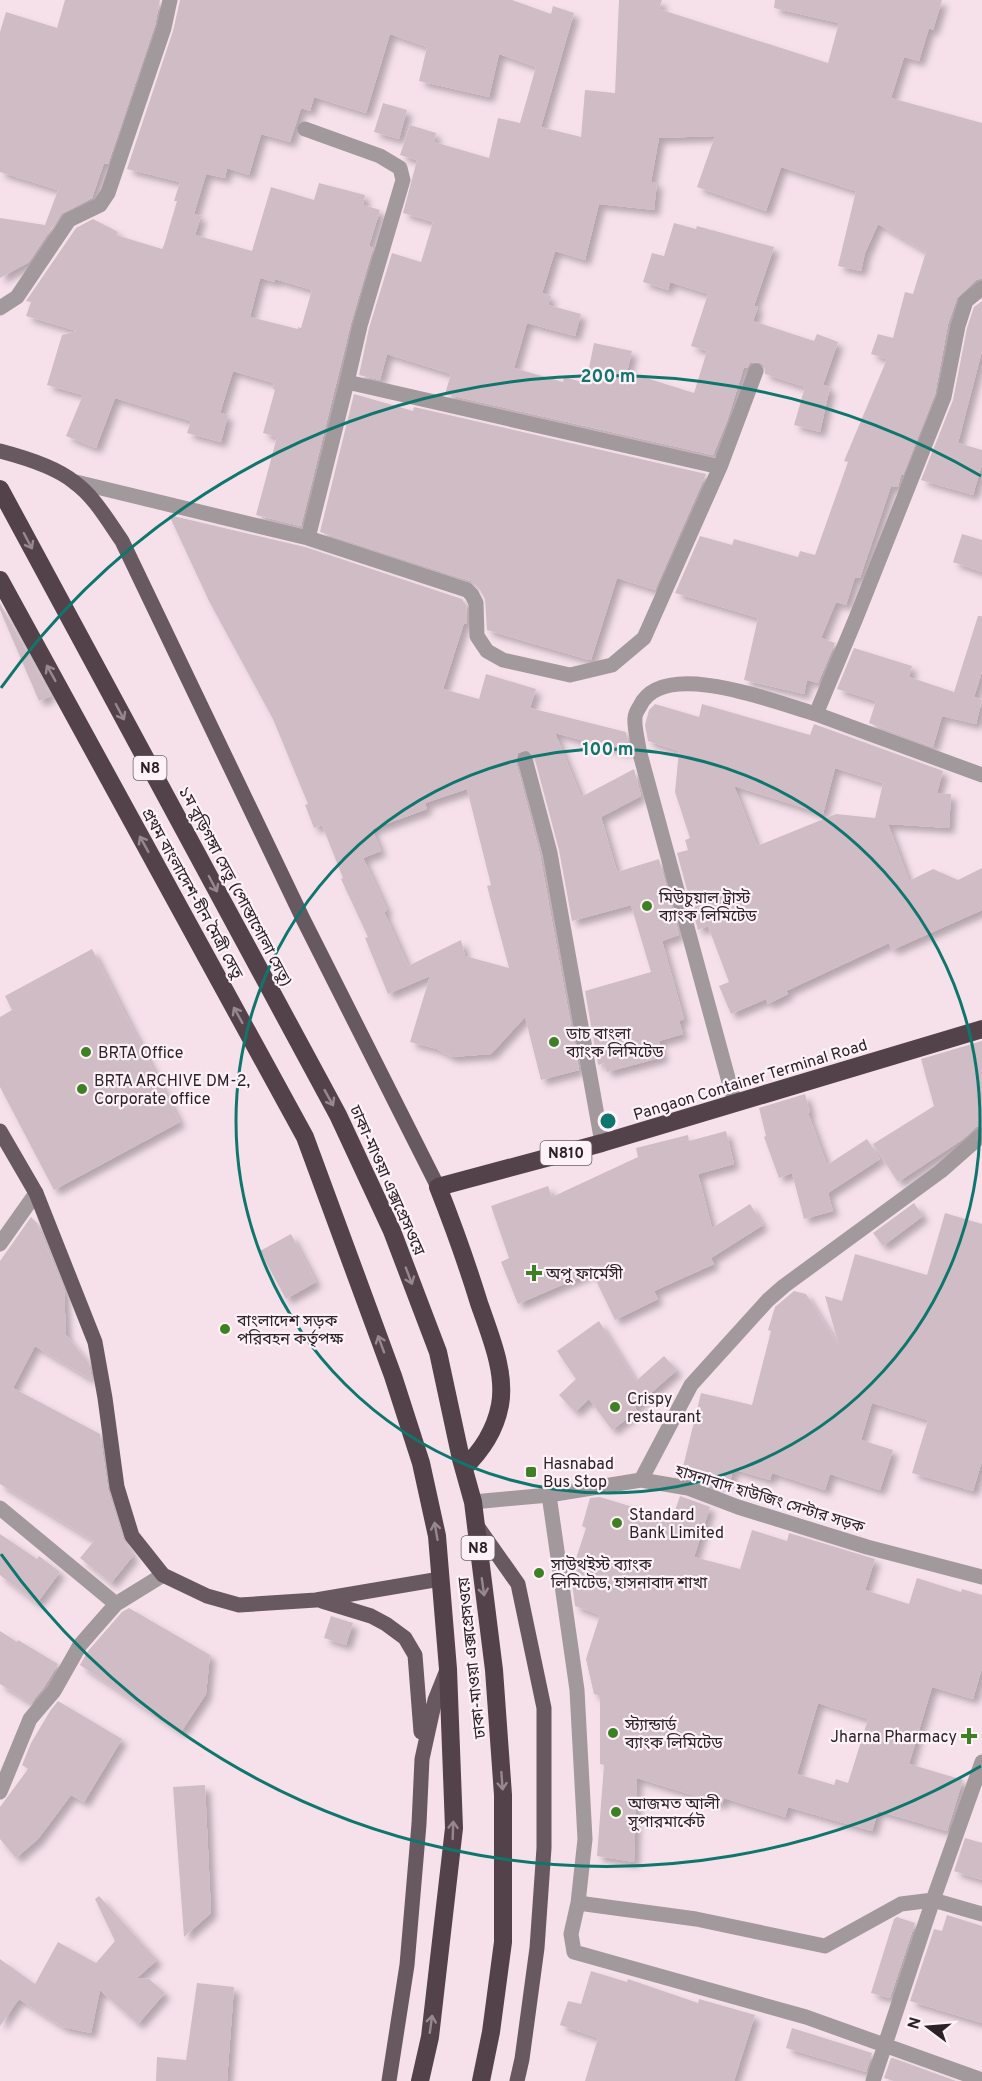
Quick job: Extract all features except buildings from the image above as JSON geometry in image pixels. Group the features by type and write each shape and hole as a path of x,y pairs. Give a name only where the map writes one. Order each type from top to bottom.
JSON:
{"highway":[{"name":"১ম বুড়িগঙ্গা সেতু (পোস্তাগোলা সেতু)","path":"0,489 300,1047"},
{"name":"প্রথম বাংলাদেশ-চীন মৈত্রী সেতু","path":"0,580 266,1066"},
{"name":"Pangaon Container Terminal Road","path":"438,1187 602,1143 982,1029"},
{"name":"ঢাকা-মাওয়া এক্সপ্রেসওয়ে","path":"300,1047 338,1115 392,1231 438,1352 473,1502 495,1670 503,1796 503,1942 491,2032 481,2081"},
{"name":"ঢাকা-মাওয়া এক্সপ্রেসওয়ে","path":"266,1066 305,1137 393,1376 421,1463 437,1536 447,1669 454,1828 430,2037 420,2081"},
{"path":"438,1187 458,1235 499,1363 500,1404 492,1429 481,1451 464,1468"}],"main road":[{"path":"0,451 59,472 76,482 106,518 134,563 303,919 438,1187"},
{"path":"0,1131 36,1193 95,1342 117,1487 132,1536 163,1575 207,1596 239,1605 316,1600 440,1579"},
{"path":"475,1522 518,1584 544,1708 542,1870 537,1948 517,2081"},
{"path":"316,1600 386,1624 405,1638 415,1654 421,1711 422,1759 419,1824 407,1965 389,2081"},
{"path":"422,1759 435,1700 447,1669"}],"street":[{"path":"0,308 17,297 69,220 100,205 108,193 164,28 170,0"},
{"path":"305,129 380,156 400,168 403,180 360,326 308,538"},
{"path":"816,714 944,397 958,326 966,301 982,288"},
{"path":"76,482 308,538 467,590 476,603 477,636 487,651 503,660 570,675 612,665 644,638 720,466 756,371"},
{"path":"347,382 720,466"},
{"path":"735,1104 639,750 634,717 643,698 657,688 681,683 712,685 816,714 982,775"},
{"path":"525,759 550,853 602,1143"},
{"path":"641,1480 691,1385 768,1300 941,1171 982,1135"},
{"path":"0,1244 36,1193"},
{"name":"হাসনাবাদ হাউজিং সেন্টার সড়ক","path":"473,1502 549,1495 641,1480 688,1488 738,1507 867,1547 982,1577"},
{"path":"549,1495 577,1690 585,1839 572,1934 574,1952 806,2017 982,2080"},
{"path":"0,1508 116,1604"},
{"path":"0,1792 30,1719 54,1691 80,1645 116,1604 163,1575"},
{"path":"873,2081 982,1762"},
{"path":"578,1903 696,1919 825,1946 901,1904 933,1900 982,1914"}],"place":[{"name":"মিউচুয়াল ট্রাস্ট ব্যাংক লিমিটেড","path":"647,906"},
{"name":"ডাচ বাংলা ব্যাংক লিমিটেড","path":"554,1042"},
{"name":"BRTA Office","path":"86,1052"},
{"name":"BRTA ARCHIVE DM-2, Corporate office","path":"82,1089"},
{"name":"অপু ফার্মেসী","path":"534,1273"},
{"name":"বাংলাদেশ সড়ক পরিবহন কর্তৃপক্ষ","path":"225,1329"},
{"name":"Crispy restaurant","path":"615,1407"},
{"name":"Hasnabad Bus Stop","path":"531,1472"},
{"name":"Standard Bank Limited","path":"617,1523"},
{"name":"সাউথইস্ট ব্যাংক লিমিটেড, হাসনাবাদ শাখা","path":"539,1573"},
{"name":"স্ট্যান্ডার্ড ব্যাংক লিমিটেড","path":"613,1733"},
{"name":"Jharna Pharmacy","path":"969,1736"},
{"name":"আজমত আলী সুপারমার্কেট","path":"616,1812"}]}
